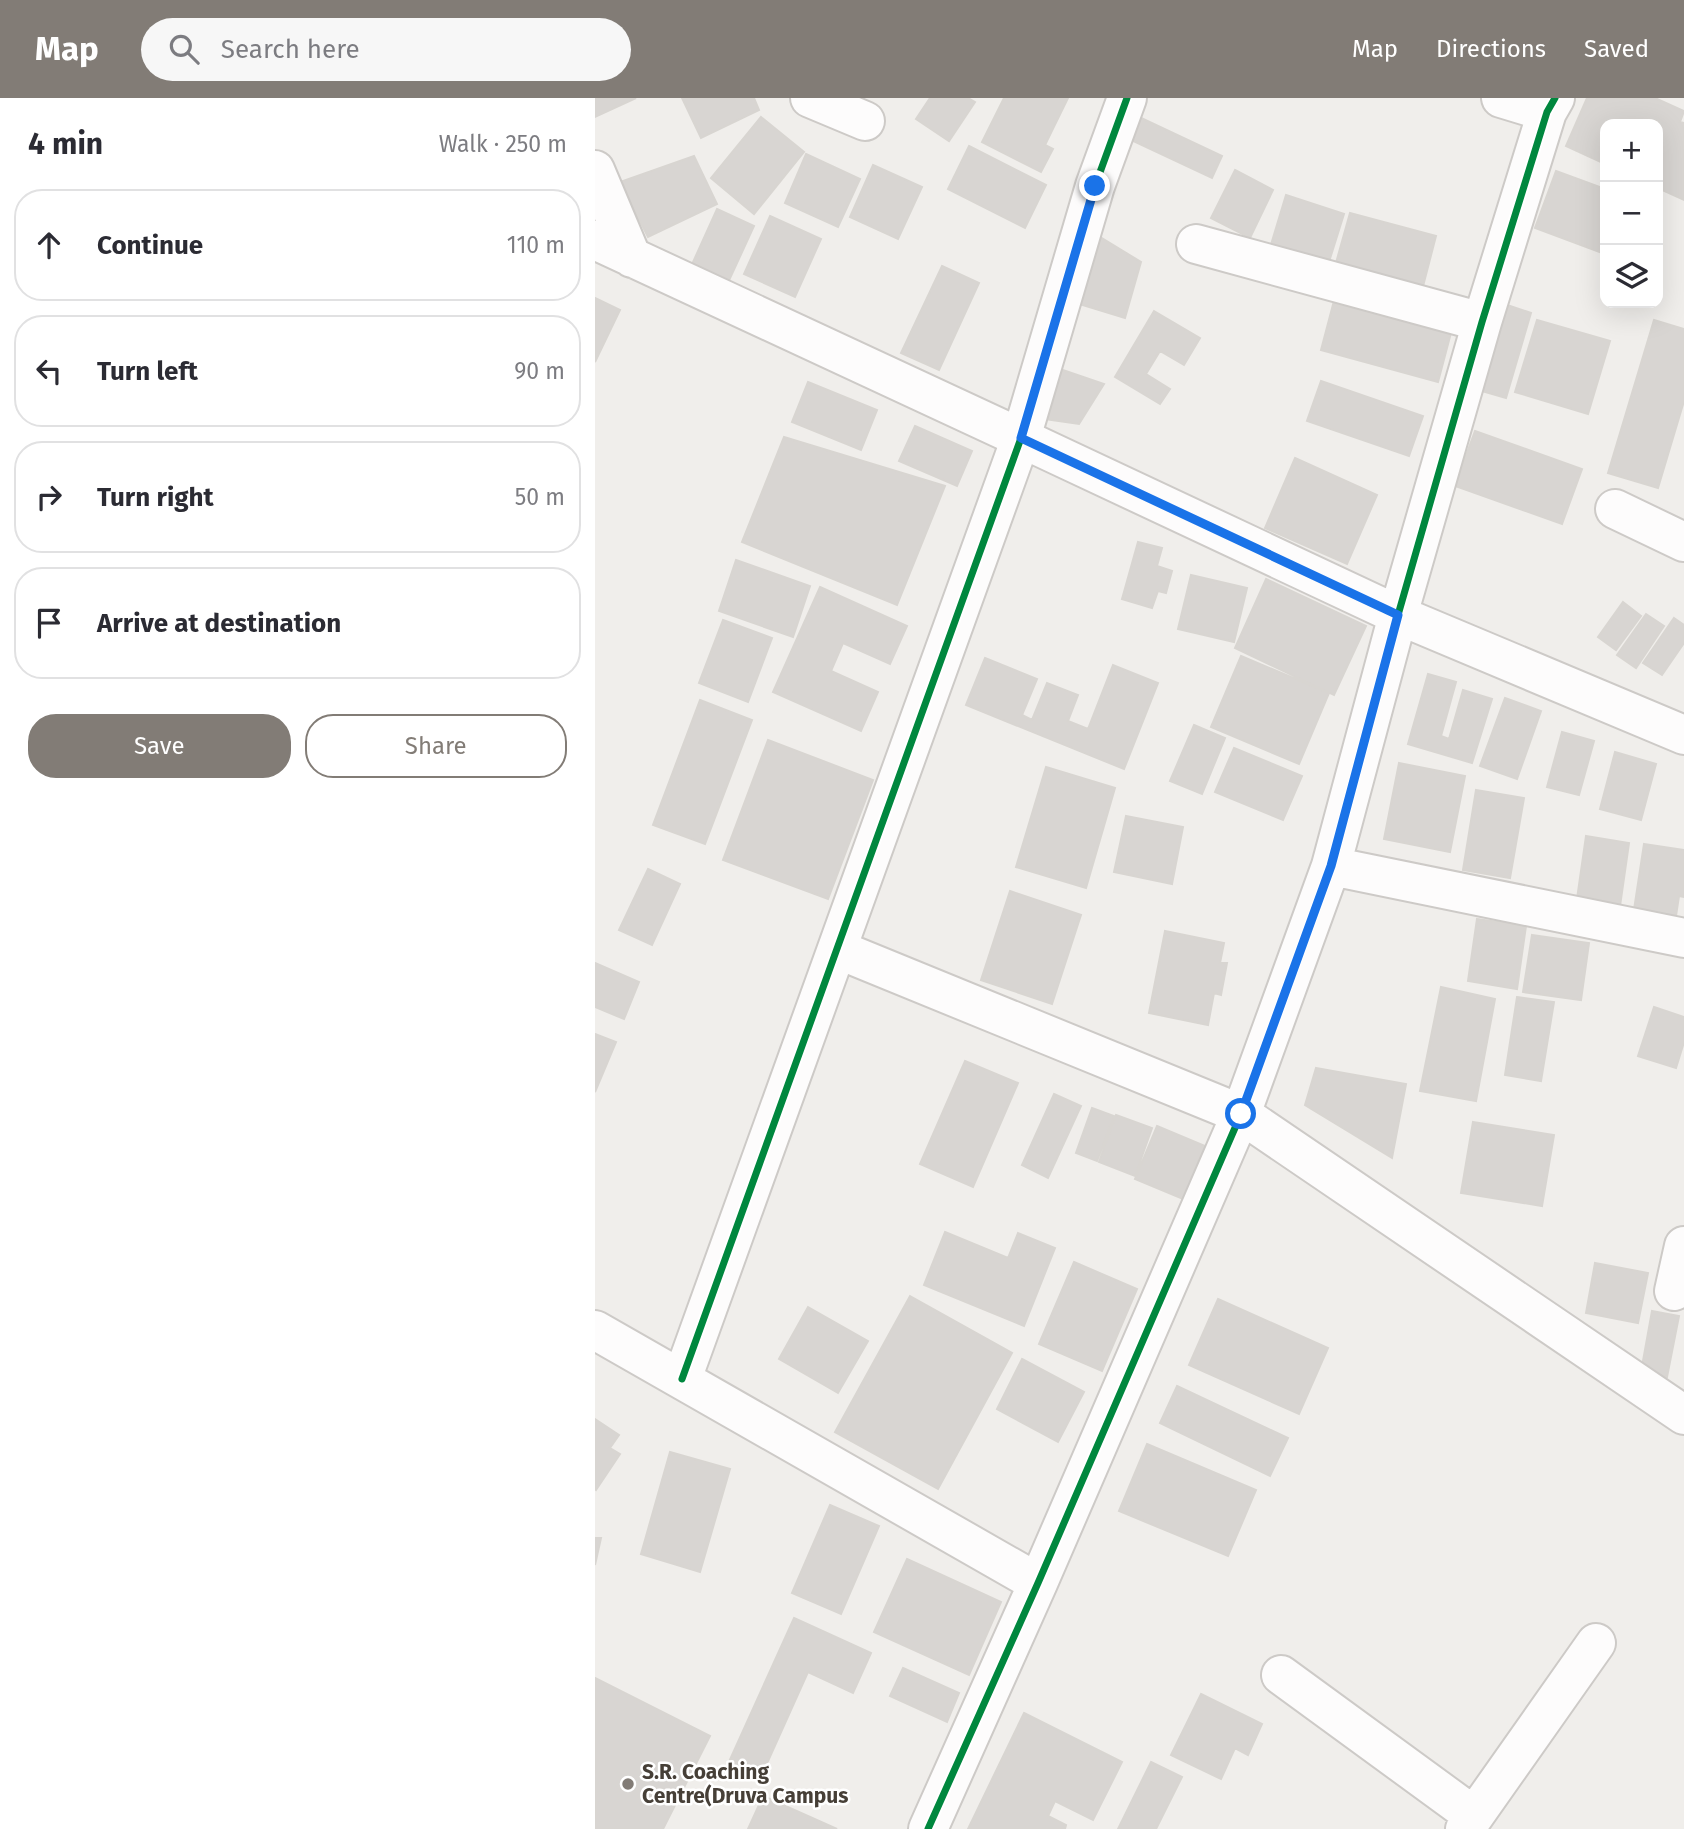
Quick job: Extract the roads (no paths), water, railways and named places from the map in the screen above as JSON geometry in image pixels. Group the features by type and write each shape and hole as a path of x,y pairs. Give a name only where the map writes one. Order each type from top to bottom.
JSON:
{"street":[{"path":"810,98 865,121"},
{"path":"682,1379 1021,438 1095,186 1127,98"},
{"path":"928,1829 1038,1583 1241,1114 1331,866 1398,615 1482,322 1551,105 1501,98"},
{"path":"595,170 632,258"},
{"path":"595,240 1398,615 1684,735"},
{"path":"1196,244 1482,322"},
{"path":"1615,509 1684,542"},
{"path":"1331,866 1684,938"},
{"path":"837,949 1241,1114 1684,1415"},
{"path":"1674,1291 1684,1246"},
{"path":"595,1330 1038,1583"},
{"path":"1281,1675 1469,1823 1596,1643"}],"place":[{"name":"S.R. Coaching Centre(Druva Campus","path":"628,1784"}]}
